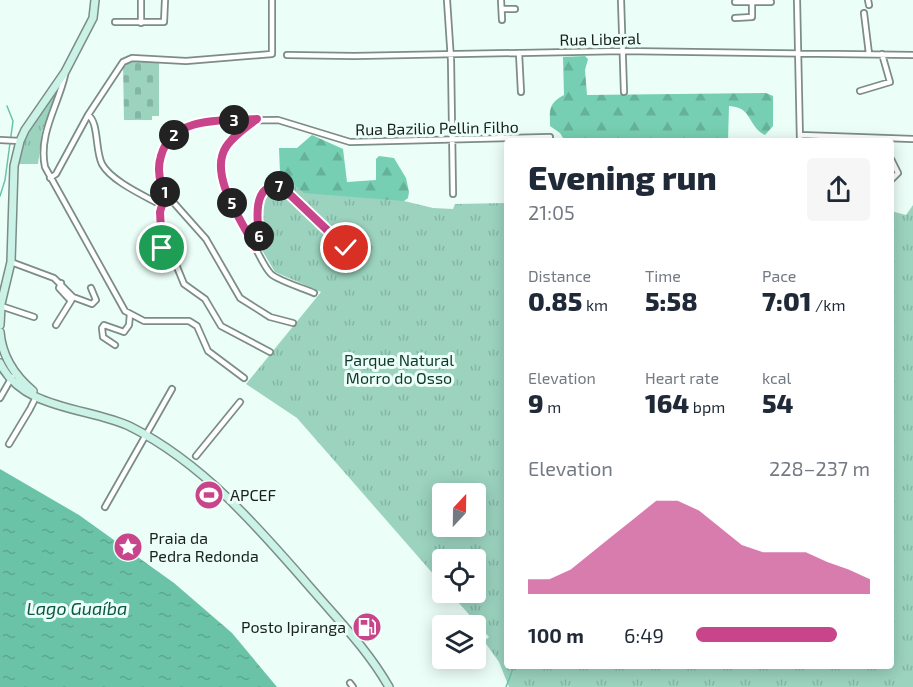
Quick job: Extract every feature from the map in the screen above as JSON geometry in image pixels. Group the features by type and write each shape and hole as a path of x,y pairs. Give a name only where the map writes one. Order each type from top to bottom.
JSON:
{"main road":[{"path":"0,325 1,307 11,262 14,166 19,141 65,72 93,18 95,0"},
{"path":"0,332 6,367 32,390 50,402"},
{"path":"0,349 10,380 36,397 117,421 193,460 347,628 366,651 387,686"}],"street":[{"path":"141,0 141,23"},
{"path":"116,22 164,22 165,0"},
{"path":"50,178 56,174 88,115 123,62 132,58 186,61 272,54 272,0"},
{"path":"447,0 451,54 453,194"},
{"path":"501,0 502,20"},
{"path":"621,0 624,92"},
{"path":"797,0 800,135 847,138"},
{"path":"735,18 752,17 754,1"},
{"path":"735,2 771,2"},
{"path":"502,9 515,9"},
{"path":"864,13 869,54"},
{"name":"Rua Liberal","path":"286,55 354,56 622,51 913,54"},
{"path":"519,53 521,92"},
{"path":"860,91 890,82 882,54"},
{"path":"65,72 46,132 42,153 50,178 125,311 144,321 189,321 197,326 207,351 244,378"},
{"path":"88,115 93,120 102,165 111,176 162,205"},
{"path":"257,119 226,146 220,169 222,182 272,275 314,294"},
{"name":"Rua Bazilio Pellin Filho","path":"293,323 270,317 240,298 206,239 170,200 158,176 159,164 167,141 177,132 206,122 257,119 286,121 338,140 350,142 550,137"},
{"path":"894,140 913,139"},
{"path":"3,140 19,141"},
{"path":"255,247 260,242 256,221 260,197 271,186 282,187 346,248"},
{"path":"162,205 170,200"},
{"path":"162,205 161,247 175,261 184,284 206,300 222,326 270,352"},
{"path":"11,262 54,278 61,283 72,299 93,304 96,300 91,288"},
{"path":"56,325 72,299"},
{"path":"1,307 34,317"},
{"path":"115,345 103,336 102,328 104,325 124,332 129,325 130,314"},
{"path":"0,398 10,380"},
{"path":"105,507 172,389"},
{"path":"9,444 36,397"},
{"path":"193,460 240,402"}],"green space":[{"path":"585,56 588,59 585,70 587,95 766,93 773,96 773,126 765,135 755,127 746,113 737,107 729,106 728,138 563,138 550,126 551,108 555,101 564,95 563,57"},
{"path":"123,62 159,62 159,116 152,116 152,120 124,120"},
{"path":"60,86 42,131 38,164 18,164 27,130"},
{"path":"312,135 343,149 347,182 376,180 376,159 379,156 394,158 406,178 409,192 408,198 404,201 398,226 303,193 280,173 279,148 297,148"},
{"name":"Parque Natural Morro do Osso","path":"280,173 303,193 404,201 433,208 453,209 455,204 504,203 504,669 894,669 894,212 906,215 913,205 913,687 509,687 499,662 486,644 489,637 486,634 486,615 470,615 459,603 486,603 486,549 432,549 432,573 297,418 246,384 321,292 275,272 262,250 262,233 258,222 261,196 267,189 282,187"}],"water":[{"name":"Lago Guaíba","path":"0,469 79,515 174,583 232,633 277,687 0,687"}],"waterway":[{"path":"0,196 5,180 13,121 7,106"},
{"path":"506,687 513,669"}],"place":[{"name":"APCEF","path":"209,495"},
{"name":"Praia da Pedra Redonda","path":"128,547"},
{"name":"Posto Ipiranga","path":"367,627"}],"route":[{"path":"162,248 160,212 165,201 170,200 158,176 161,153 167,141 185,128 206,122 257,119 226,146 220,169 222,182 255,247 260,242 256,221 260,197 267,188 276,186 282,187 346,248"}]}
